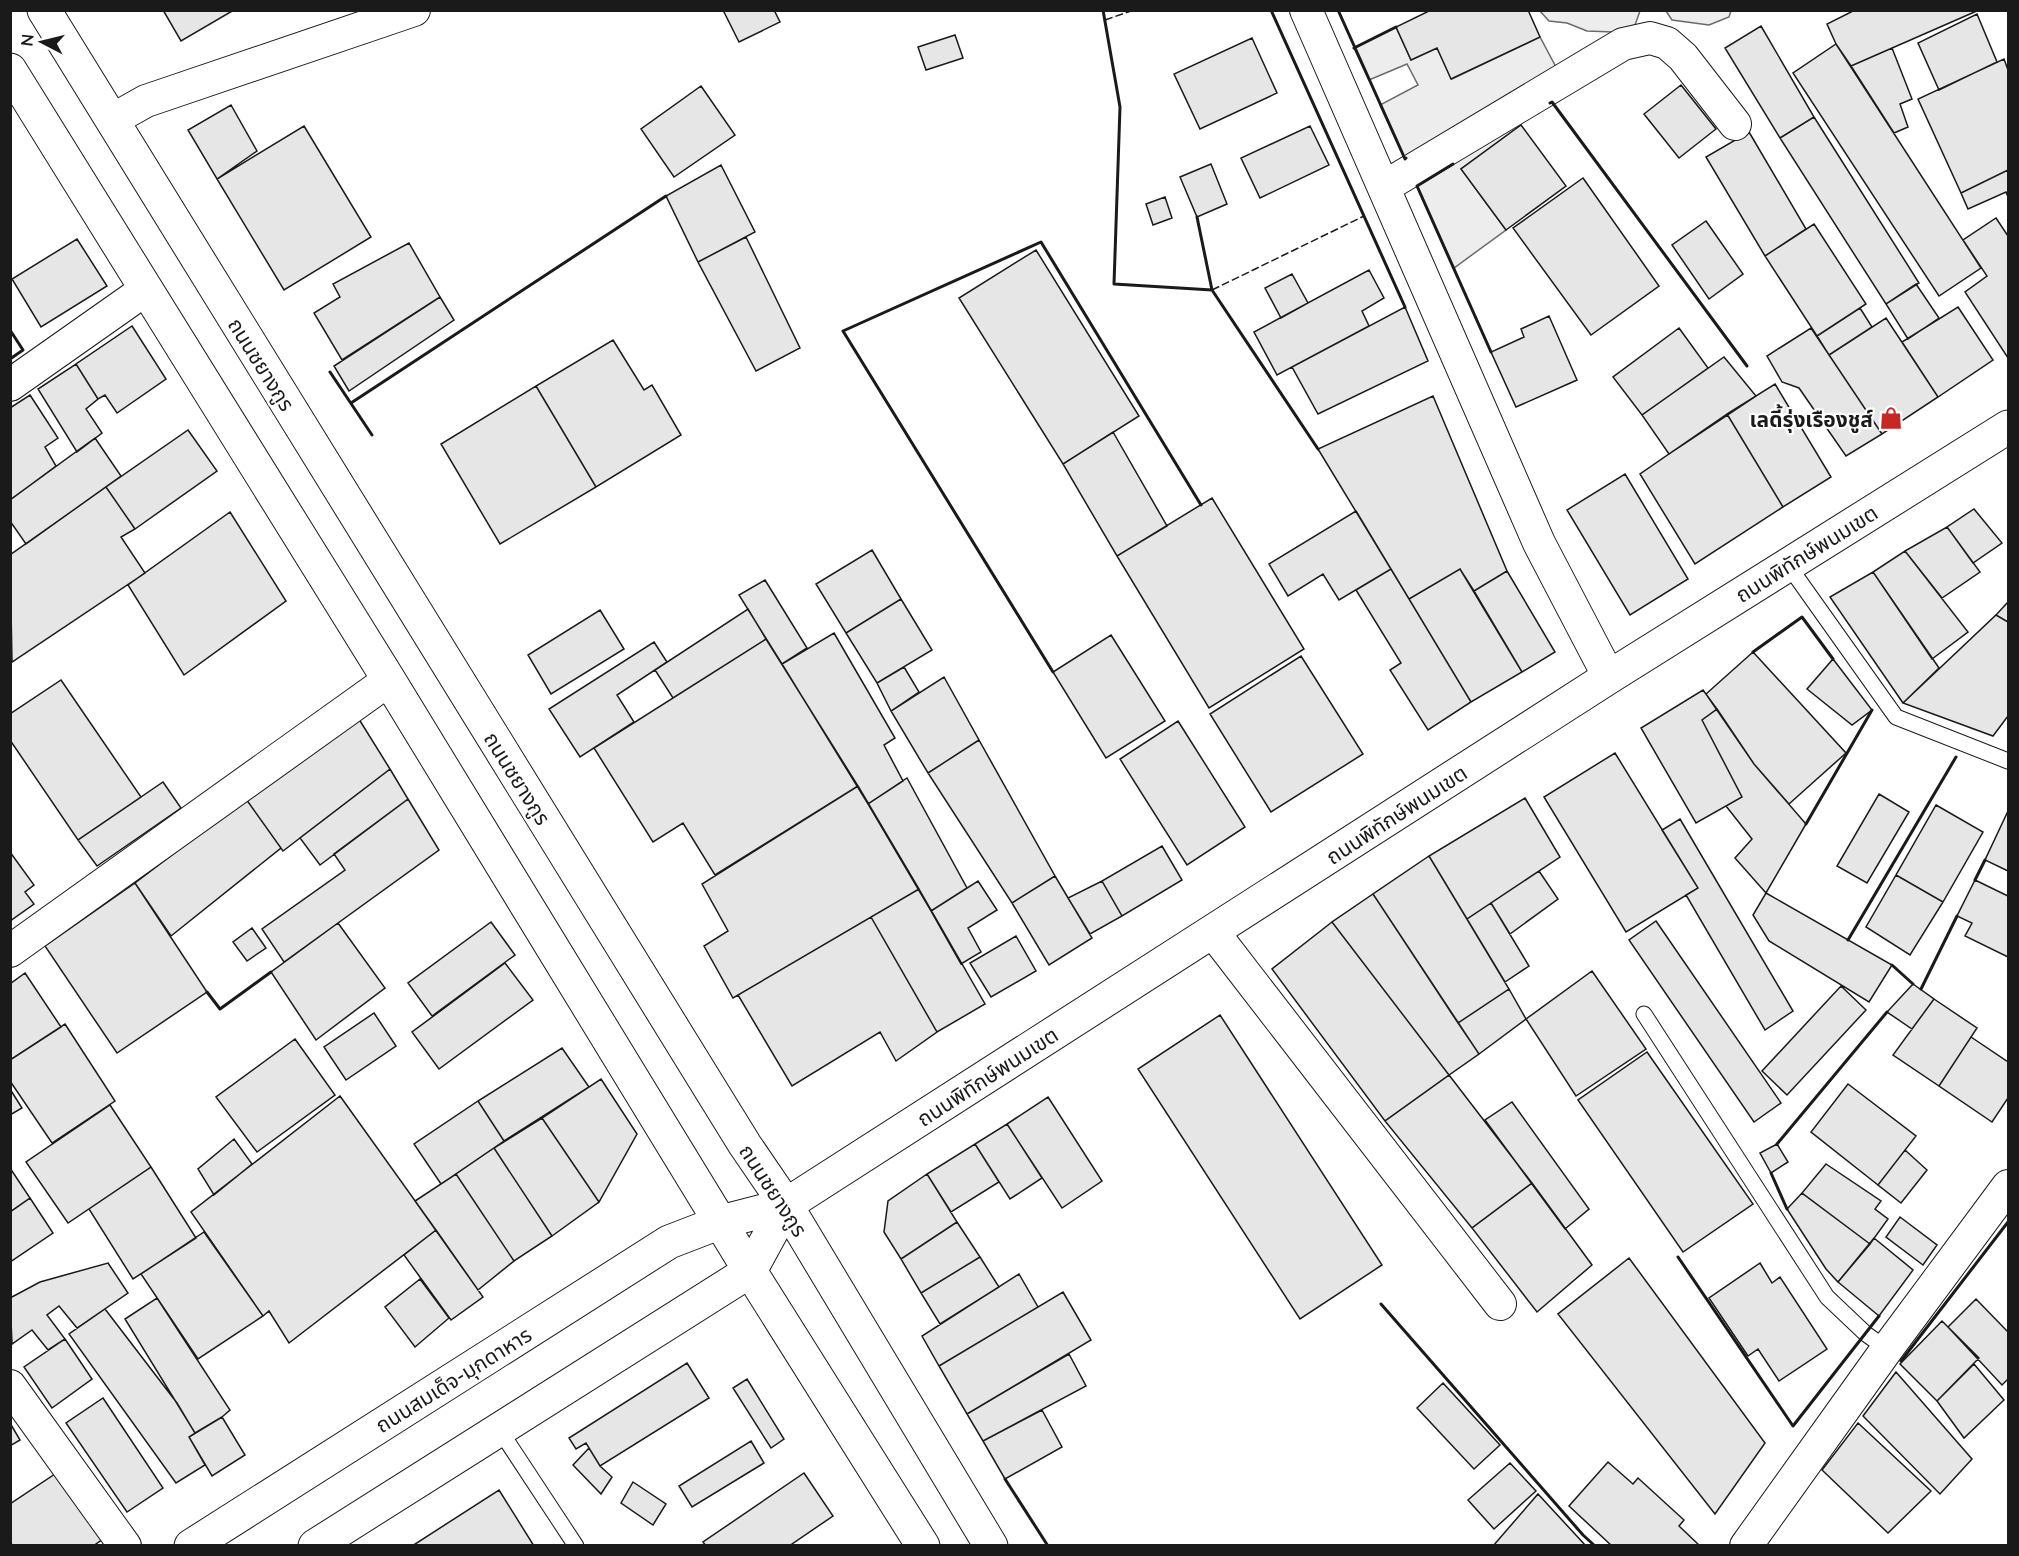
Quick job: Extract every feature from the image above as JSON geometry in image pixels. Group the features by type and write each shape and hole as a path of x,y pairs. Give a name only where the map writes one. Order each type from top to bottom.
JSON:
{"main road":[{"name":"ถนนชยางกูร","path":"44,10 745,1145 786,1205 991,1545"},
{"path":"10,70 388,680 750,1271 923,1545"},
{"name":"ถนนพิทักษ์พนมเขต","path":"786,1205 1609,676 2008,427"},
{"path":"315,1545 750,1271 786,1205"},
{"name":"ถนนสมเด็จ-มุกดาหาร","path":"191,1545 669,1242 721,1222 786,1205"}],"street":[{"path":"112,120 146,101 414,10"},
{"path":"1306,10 1539,543 1609,676"},
{"path":"1384,187 1623,44 1650,39 1667,43 1683,57 1735,124"},
{"path":"10,385 145,290"},
{"path":"10,951 388,680"},
{"path":"1213,932 1500,1304"},
{"path":"1746,1545 2008,1185"},
{"path":"10,1386 125,1545"}],"lane":[{"path":"1788,565 1896,717 2008,761"},
{"path":"1644,1014 1827,1297 1866,1334 1887,1349"},
{"path":"499,1429 576,1545"}],"shaded area":[{"path":"1540,11 1640,11 1635,25 1613,32 1587,31 1567,23 1549,21"},
{"path":"1666,11 1731,11 1729,17 1709,25 1672,20"},
{"path":"1396,27 1411,60 1437,48 1452,79 1540,37 1557,69 1405,159 1380,105 1418,85 1407,64 1369,80 1354,48"},
{"path":"1520,122 1521,125 1461,169 1506,230 1454,268 1417,186"}],"building":[{"path":"163,10 234,10 181,41"},
{"path":"723,10 774,10 780,22 739,42"},
{"path":"1431,10 1528,10 1540,37 1451,79 1437,48 1411,60 1396,27"},
{"path":"1855,10 1979,10 1851,66 1836,44 1827,24"},
{"path":"1977,14 1997,62 1939,90 1918,43"},
{"path":"1761,26 1814,117 1780,138 1725,48"},
{"path":"955,35 963,58 926,70 918,47"},
{"path":"1252,38 1277,93 1200,129 1174,74"},
{"path":"1836,44 1981,268 1939,296 1793,73"},
{"path":"1892,48 1912,99 1900,104 1908,127 1894,133 1851,66"},
{"path":"2004,59 2008,70 2008,170 1961,193 1918,99"},
{"path":"1681,85 1716,129 1679,158 1644,114"},
{"path":"701,86 735,135 674,177 641,129"},
{"path":"231,105 257,151 217,179 188,130"},
{"path":"1814,117 1919,283 1886,304 1780,138"},
{"path":"1521,125 1566,186 1506,230 1461,169"},
{"path":"304,126 371,237 284,290 217,179"},
{"path":"1310,126 1329,165 1260,198 1241,158"},
{"path":"1749,132 1806,229 1765,256 1706,157"},
{"path":"1211,164 1227,204 1197,217 1180,177"},
{"path":"721,165 755,232 698,262 666,196"},
{"path":"2008,170 2008,197 2006,192 1968,209 1961,193"},
{"path":"1583,178 1659,286 1591,335 1513,228"},
{"path":"1165,197 1172,218 1153,225 1146,204"},
{"path":"1996,218 2008,236 2008,358 1965,292 1987,276 1963,240"},
{"path":"1706,221 1743,274 1709,299 1672,245"},
{"path":"1814,224 1866,304 1817,336 1765,256"},
{"path":"746,237 800,348 756,371 698,262"},
{"path":"77,239 107,286 41,327 12,279"},
{"path":"409,243 440,297 342,360 314,313 340,297 333,284"},
{"path":"1036,250 1139,416 1063,464 959,298"},
{"path":"1369,270 1384,298 1362,311 1369,326 1277,375 1254,332"},
{"path":"1292,274 1308,303 1281,318 1265,288"},
{"path":"1916,284 1939,318 1908,339 1886,304"},
{"path":"440,297 454,320 349,391 334,366"},
{"path":"1405,307 1428,361 1318,414 1292,367"},
{"path":"1958,307 1993,360 1938,397 1902,342"},
{"path":"1860,308 1872,327 1829,355 1817,336"},
{"path":"1549,316 1577,380 1516,407 1491,352 1524,337 1521,329"},
{"path":"1886,318 1938,397 1882,434 1829,355"},
{"path":"132,326 166,379 117,413 105,395 98,399 76,364"},
{"path":"1679,328 1708,368 1642,415 1613,377"},
{"path":"1811,328 1882,434 1846,456 1799,388 1782,382 1767,356"},
{"path":"613,340 644,390 652,385 681,435 596,487 536,386"},
{"path":"1724,357 1756,396 1669,454 1642,415"},
{"path":"76,364 98,399 86,409 102,433 77,452 38,389"},
{"path":"1775,384 1831,477 1783,507 1727,414"},
{"path":"536,386 596,487 500,544 441,444"},
{"path":"30,395 58,438 45,447 56,466 10,500 10,408"},
{"path":"1433,396 1507,571 1474,591 1460,569 1409,599 1318,449"},
{"path":"1727,414 1783,507 1695,564 1640,474"},
{"path":"188,430 217,471 135,529 106,487"},
{"path":"1113,432 1167,526 1117,556 1063,464"},
{"path":"95,438 121,476 26,544 10,521 10,500"},
{"path":"1625,474 1688,579 1630,615 1567,510"},
{"path":"106,487 135,529 121,537 145,573 12,662 10,555"},
{"path":"1212,498 1304,649 1209,708 1117,556"},
{"path":"1974,509 2002,543 1973,563 1947,527"},
{"path":"1356,511 1391,569 1339,600 1323,574 1288,596 1269,564"},
{"path":"230,512 286,601 184,675 128,585"},
{"path":"1947,527 1980,572 1942,598 1905,551"},
{"path":"872,550 901,599 846,633 816,584"},
{"path":"1905,551 1968,632 1932,659 1873,572"},
{"path":"1391,569 1471,702 1428,730 1390,670 1401,663 1356,590"},
{"path":"1460,569 1522,672 1471,702 1409,599"},
{"path":"1507,571 1555,652 1522,672 1474,591"},
{"path":"1873,572 1939,668 1903,703 1830,597"},
{"path":"765,580 807,648 782,664 739,595"},
{"path":"901,599 932,650 877,683 846,633"},
{"path":"2008,602 2008,622 1996,615"},
{"path":"748,609 766,639 673,698 655,670"},
{"path":"600,610 624,649 551,694 528,655"},
{"path":"1996,615 2008,622 2008,716 1993,736 1903,703"},
{"path":"834,633 895,738 884,745 903,781 868,804 782,664"},
{"path":"1111,635 1165,721 1106,758 1053,672"},
{"path":"766,639 858,786 715,875 683,823 653,842 594,748"},
{"path":"654,642 667,662 617,695 634,722 580,757 549,709"},
{"path":"1753,652 1846,753 1789,804 1754,764 1706,694"},
{"path":"1301,656 1363,754 1271,812 1210,714"},
{"path":"1833,659 1872,710 1852,725 1807,689"},
{"path":"904,667 919,692 891,711 877,683"},
{"path":"944,677 979,740 928,773 891,711"},
{"path":"61,680 141,797 78,840 10,740 10,714"},
{"path":"1703,690 1717,709 1702,720 1742,797 1696,823 1641,728"},
{"path":"1717,709 1754,764 1806,824 1766,893 1735,858 1752,839 1726,806 1742,797 1702,720"},
{"path":"357,716 390,769 283,851 246,799"},
{"path":"1178,721 1245,827 1187,865 1120,759"},
{"path":"979,740 1055,876 1012,903 928,773"},
{"path":"1615,753 1698,888 1626,932 1544,797"},
{"path":"390,769 408,799 320,865 300,838"},
{"path":"907,778 967,888 931,911 868,804"},
{"path":"163,782 181,808 97,866 78,840"},
{"path":"858,786 919,889 733,998 704,946 728,931 702,884"},
{"path":"1879,794 1909,812 1867,883 1837,866"},
{"path":"1525,798 1560,857 1467,919 1429,856"},
{"path":"246,799 281,848 171,936 135,883"},
{"path":"408,799 439,850 284,962 262,929 345,870 334,854"},
{"path":"1936,805 1983,832 1943,902 1896,875"},
{"path":"2008,811 2008,871 1985,860"},
{"path":"1680,819 1793,1011 1765,1030 1686,895 1698,888 1662,830"},
{"path":"1162,846 1182,880 1122,916 1102,881"},
{"path":"10,852 34,885 25,892 34,904 10,921"},
{"path":"1429,856 1509,989 1458,1023 1373,894"},
{"path":"1539,871 1558,899 1510,934 1491,903"},
{"path":"1896,875 1943,902 1910,955 1866,927"},
{"path":"1055,876 1092,938 1049,965 1012,903"},
{"path":"1975,880 2008,896 2008,957 1965,936 1972,923 1957,916"},
{"path":"978,881 997,910 968,928 981,952 961,964 931,911"},
{"path":"1102,881 1122,916 1090,934 1068,898"},
{"path":"135,883 207,992 117,1053 45,946"},
{"path":"919,889 985,1004 937,1032 871,917"},
{"path":"1766,893 1892,965 1869,1002 1769,941 1753,915"},
{"path":"1373,894 1479,1054 1449,1075 1332,922"},
{"path":"1491,903 1529,966 1505,982 1467,919"},
{"path":"871,917 937,1032 896,1061 880,1032 792,1086 738,995"},
{"path":"1656,921 1781,1103 1754,1122 1629,940"},
{"path":"491,922 515,955 432,1016 408,983"},
{"path":"1332,922 1449,1075 1385,1121 1272,969"},
{"path":"338,923 385,988 316,1040 271,972"},
{"path":"252,928 266,948 247,961 233,942"},
{"path":"1016,936 1036,971 991,997 970,963"},
{"path":"505,963 533,1000 439,1069 412,1032"},
{"path":"1592,971 1646,1049 1576,1096 1526,1019"},
{"path":"25,973 61,1027 10,1060 10,984"},
{"path":"1913,984 1934,999 1912,1029 1887,1012"},
{"path":"1841,986 1866,1010 1787,1095 1762,1071"},
{"path":"1509,989 1526,1019 1479,1054 1458,1023"},
{"path":"1934,999 1977,1028 1939,1086 1893,1055"},
{"path":"374,1013 396,1046 346,1080 324,1047"},
{"path":"1220,1015 1382,1265 1300,1319 1138,1069"},
{"path":"65,1024 115,1101 52,1143 10,1081 10,1060"},
{"path":"1971,1037 2008,1062 2008,1098 1992,1122 1939,1086"},
{"path":"295,1039 335,1095 257,1152 216,1097"},
{"path":"562,1048 589,1087 504,1141 478,1101"},
{"path":"1647,1052 1753,1204 1683,1252 1578,1100"},
{"path":"1449,1075 1532,1183 1472,1228 1385,1121"},
{"path":"601,1079 637,1134 599,1202 542,1118"},
{"path":"1848,1084 1916,1136 1878,1185 1811,1132"},
{"path":"10,1089 22,1108 10,1115"},
{"path":"340,1096 436,1230 289,1343 269,1311 263,1316 191,1212"},
{"path":"1048,1097 1102,1181 1062,1208 1007,1124"},
{"path":"478,1101 504,1141 441,1184 414,1144"},
{"path":"1512,1102 1589,1209 1565,1229 1485,1120"},
{"path":"110,1105 151,1167 68,1223 26,1162"},
{"path":"542,1118 599,1202 552,1236 494,1148"},
{"path":"1007,1124 1042,1178 1010,1199 975,1144"},
{"path":"234,1139 252,1164 214,1195 198,1169"},
{"path":"975,1144 999,1182 951,1212 927,1174"},
{"path":"1777,1144 1788,1162 1771,1173 1760,1153"},
{"path":"494,1148 552,1236 514,1261 456,1174"},
{"path":"1905,1150 1927,1170 1901,1203 1878,1185"},
{"path":"1826,1164 1881,1201 1875,1209 1888,1219 1870,1244 1802,1193"},
{"path":"151,1167 196,1238 133,1279 89,1209"},
{"path":"10,1168 30,1198 10,1212"},
{"path":"456,1174 514,1261 478,1290 415,1201"},
{"path":"927,1174 957,1222 901,1259 884,1232 888,1201"},
{"path":"1532,1183 1592,1265 1537,1312 1472,1228"},
{"path":"1802,1193 1870,1244 1838,1282 1826,1269 1787,1209"},
{"path":"30,1198 53,1233 10,1262 10,1212"},
{"path":"1900,1217 1937,1245 1923,1265 1886,1237"},
{"path":"957,1222 980,1257 921,1293 901,1259"},
{"path":"436,1230 483,1297 451,1320 404,1255"},
{"path":"204,1232 263,1316 198,1359 141,1274"},
{"path":"1874,1238 1913,1270 1879,1316 1838,1282"},
{"path":"980,1257 999,1287 940,1324 921,1293"},
{"path":"1629,1258 1765,1443 1715,1514 1558,1314"},
{"path":"108,1263 128,1293 77,1328 59,1306 47,1315 65,1339 48,1350 32,1330 12,1344 10,1298 40,1282"},
{"path":"1760,1263 1772,1283 1780,1277 1827,1349 1779,1381 1758,1349 1748,1356 1709,1298"},
{"path":"1019,1274 1038,1307 939,1366 922,1336"},
{"path":"420,1279 449,1318 415,1347 385,1307"},
{"path":"1063,1292 1091,1340 967,1414 939,1366"},
{"path":"157,1298 230,1410 195,1433 125,1319"},
{"path":"1976,1299 2008,1332 2008,1379 2002,1385 1948,1327"},
{"path":"105,1309 177,1403 195,1433 189,1437 205,1465 176,1483 69,1334"},
{"path":"1942,1321 1979,1358 1937,1401 1900,1364"},
{"path":"65,1339 92,1379 52,1408 24,1367"},
{"path":"1069,1354 1086,1386 983,1441 967,1414"},
{"path":"687,1363 709,1398 600,1466 586,1443 576,1449 569,1438"},
{"path":"1974,1364 2004,1400 1964,1438 1937,1401"},
{"path":"1896,1372 1972,1459 1940,1494 1863,1416"},
{"path":"747,1379 784,1439 771,1448 733,1388"},
{"path":"1443,1383 1500,1445 1474,1469 1417,1408"},
{"path":"103,1398 163,1488 127,1512 66,1423"},
{"path":"1042,1410 1062,1447 1005,1479 983,1441"},
{"path":"222,1417 245,1455 212,1476 189,1437"},
{"path":"10,1423 20,1440 10,1446"},
{"path":"1858,1423 1931,1491 1888,1533 1822,1470"},
{"path":"751,1441 764,1463 692,1507 679,1486"},
{"path":"589,1448 600,1466 612,1477 601,1494 573,1465"},
{"path":"1608,1462 1633,1484 1638,1478 1684,1520 1679,1526 1700,1546 1612,1546 1569,1506"},
{"path":"1510,1463 1536,1491 1494,1529 1468,1500"},
{"path":"58,1472 103,1539 93,1546 13,1546 10,1542 10,1504"},
{"path":"804,1473 833,1516 789,1546 706,1546 703,1542"},
{"path":"633,1482 666,1504 653,1525 621,1503"},
{"path":"499,1490 534,1546 412,1546"},
{"path":"1538,1494 1586,1546 1493,1546"}],"fence":[{"path":"1105,20 1134,10"},
{"path":"1212,290 1364,216"}],"wall":[{"path":"1103,10 1120,107 1114,284 1212,290"},
{"path":"1271,10 1405,307"},
{"path":"1338,10 1406,158"},
{"path":"1354,48 1396,27"},
{"path":"1550,103 1552,102 1747,366"},
{"path":"1453,164 1417,186 1491,352"},
{"path":"351,403 666,196"},
{"path":"1197,217 1212,290 1318,449"},
{"path":"1053,672 843,331 1041,242 1201,505"},
{"path":"10,330 23,350 10,359"},
{"path":"330,372 372,435"},
{"path":"1753,652 1802,617 1833,659"},
{"path":"1806,824 1872,710"},
{"path":"1848,940 1956,757"},
{"path":"1975,880 1985,860"},
{"path":"1921,989 1957,916"},
{"path":"1892,965 1913,984"},
{"path":"207,992 220,1009 271,972"},
{"path":"1777,1144 1887,1012"},
{"path":"1771,1173 1787,1209"},
{"path":"1901,1361 2008,1222"},
{"path":"1678,1257 1793,1426 1879,1316"},
{"path":"1381,1304 1595,1546"},
{"path":"1005,1479 1048,1546"}],"place":[{"name":"เลดี้รุ่งเรืองชูส์","path":"1891,418"}]}
